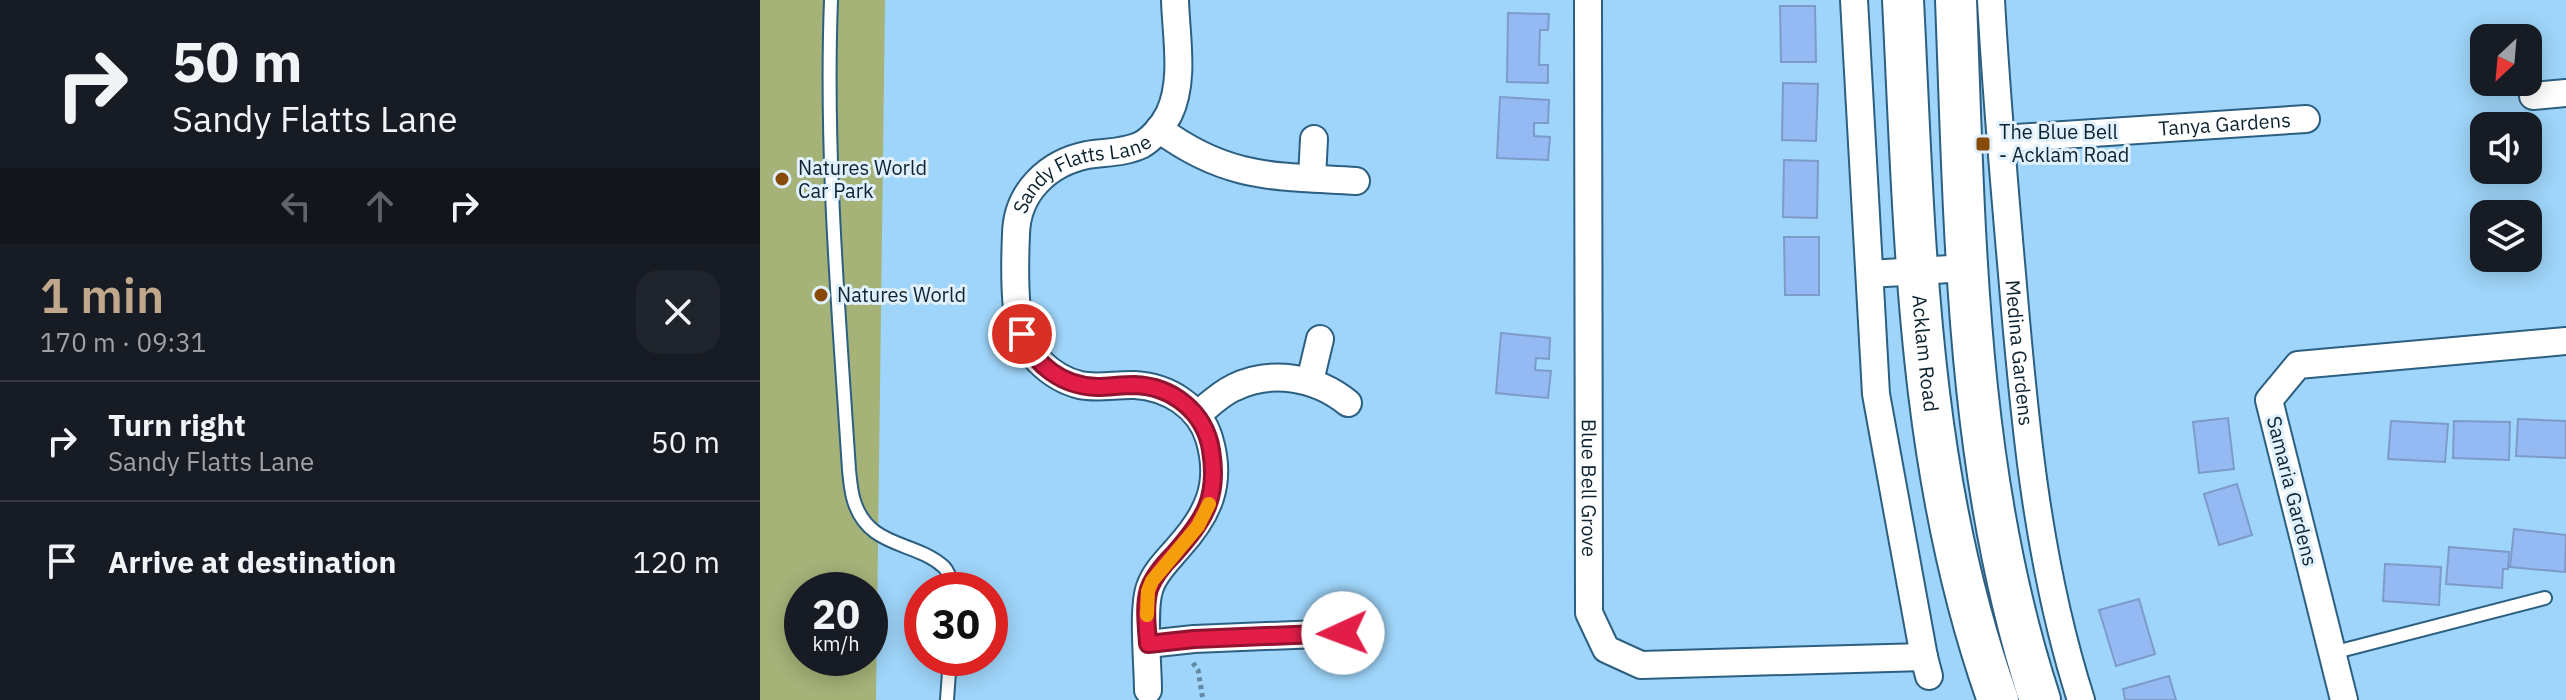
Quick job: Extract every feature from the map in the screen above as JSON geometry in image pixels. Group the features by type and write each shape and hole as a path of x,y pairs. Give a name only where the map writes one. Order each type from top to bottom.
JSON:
{"main road":[{"name":"Acklam Road","path":"1903,0 1926,389 1949,524 1984,660 1998,700"},
{"path":"1956,0 1966,268 1977,399 1989,483 2023,642 2040,700"}],"street":[{"name":"Sandy Flatts Lane","path":"1175,0 1176,92 1168,116 1159,129 1140,145 1085,156 1057,166 1028,192 1021,205 1016,226 1018,321 1032,353 1047,369 1063,379 1084,386 1135,385 1160,390 1182,401 1197,415"},
{"name":"Blue Bell Grove","path":"1588,0 1589,613 1606,649 1641,665 1926,667 1876,394 1854,0"},
{"name":"Medina Gardens","path":"1991,0 2018,351 2041,537 2063,643 2081,700"},
{"path":"2542,95 2566,93"},
{"name":"Tanya Gardens","path":"2001,139 2306,119"},
{"path":"1159,129 1198,156 1237,170 1273,177 1356,181"},
{"path":"1312,178 1314,139"},
{"path":"1870,274 1966,268"},
{"path":"1310,381 1320,339"},
{"name":"Samaria Gardens","path":"2344,700 2269,400 2298,365 2566,341"},
{"path":"1148,690 1146,604 1152,581 1198,526 1211,498 1212,452 1209,438 1197,415 1227,391 1245,383 1284,378 1310,381 1348,403"},
{"path":"1148,644 1194,639 1343,633"}],"lane":[{"path":"831,0 829,57 836,262 849,470 854,503 871,530 891,543 921,554 946,568 947,572"},
{"path":"2332,653 2545,598"},
{"path":"947,700 949,676"}],"green space":[{"name":"Natures World","path":"760,0 885,0 878,572 784,572 784,676 876,676 876,700 760,700"}],"building":[{"path":"1780,6 1815,6 1816,62 1781,62"},
{"path":"1508,13 1549,14 1548,30 1540,30 1539,65 1548,65 1548,83 1507,82"},
{"path":"1783,83 1818,84 1816,141 1782,140"},
{"path":"1500,97 1549,100 1548,123 1534,123 1534,136 1550,137 1548,160 1497,158"},
{"path":"1784,160 1818,161 1817,218 1783,217"},
{"path":"1784,237 1819,237 1819,295 1785,295"},
{"path":"1501,333 1550,338 1549,359 1536,358 1535,370 1551,371 1548,398 1496,393"},
{"path":"2228,418 2234,469 2199,473 2193,422"},
{"path":"2518,419 2566,421 2566,458 2516,456"},
{"path":"2391,421 2448,424 2445,462 2388,459"},
{"path":"2454,421 2510,422 2509,460 2453,458"},
{"path":"2237,484 2252,535 2219,545 2204,494"},
{"path":"2514,529 2566,535 2565,572 2510,567"},
{"path":"2449,547 2509,552 2508,569 2503,569 2502,588 2446,584"},
{"path":"2385,564 2441,567 2439,605 2383,601"},
{"path":"2139,599 2155,654 2116,666 2099,610"},
{"path":"2169,676 2176,700 2125,700 2123,689"}],"slow traffic":[{"path":"1147,615 1146,604 1152,581 1198,526 1209,504"}],"place":[{"name":"The Blue Bell - Acklam Road","path":"1983,144"},
{"name":"Natures World Car Park","path":"782,179"},
{"name":"Natures World","path":"821,295"}],"route":[{"path":"1022,334 1032,353 1047,369 1071,383 1098,387 1135,385 1171,394 1197,415 1209,438 1213,472 1211,498 1198,526 1152,581 1146,604 1148,644 1194,639 1343,633"}]}
